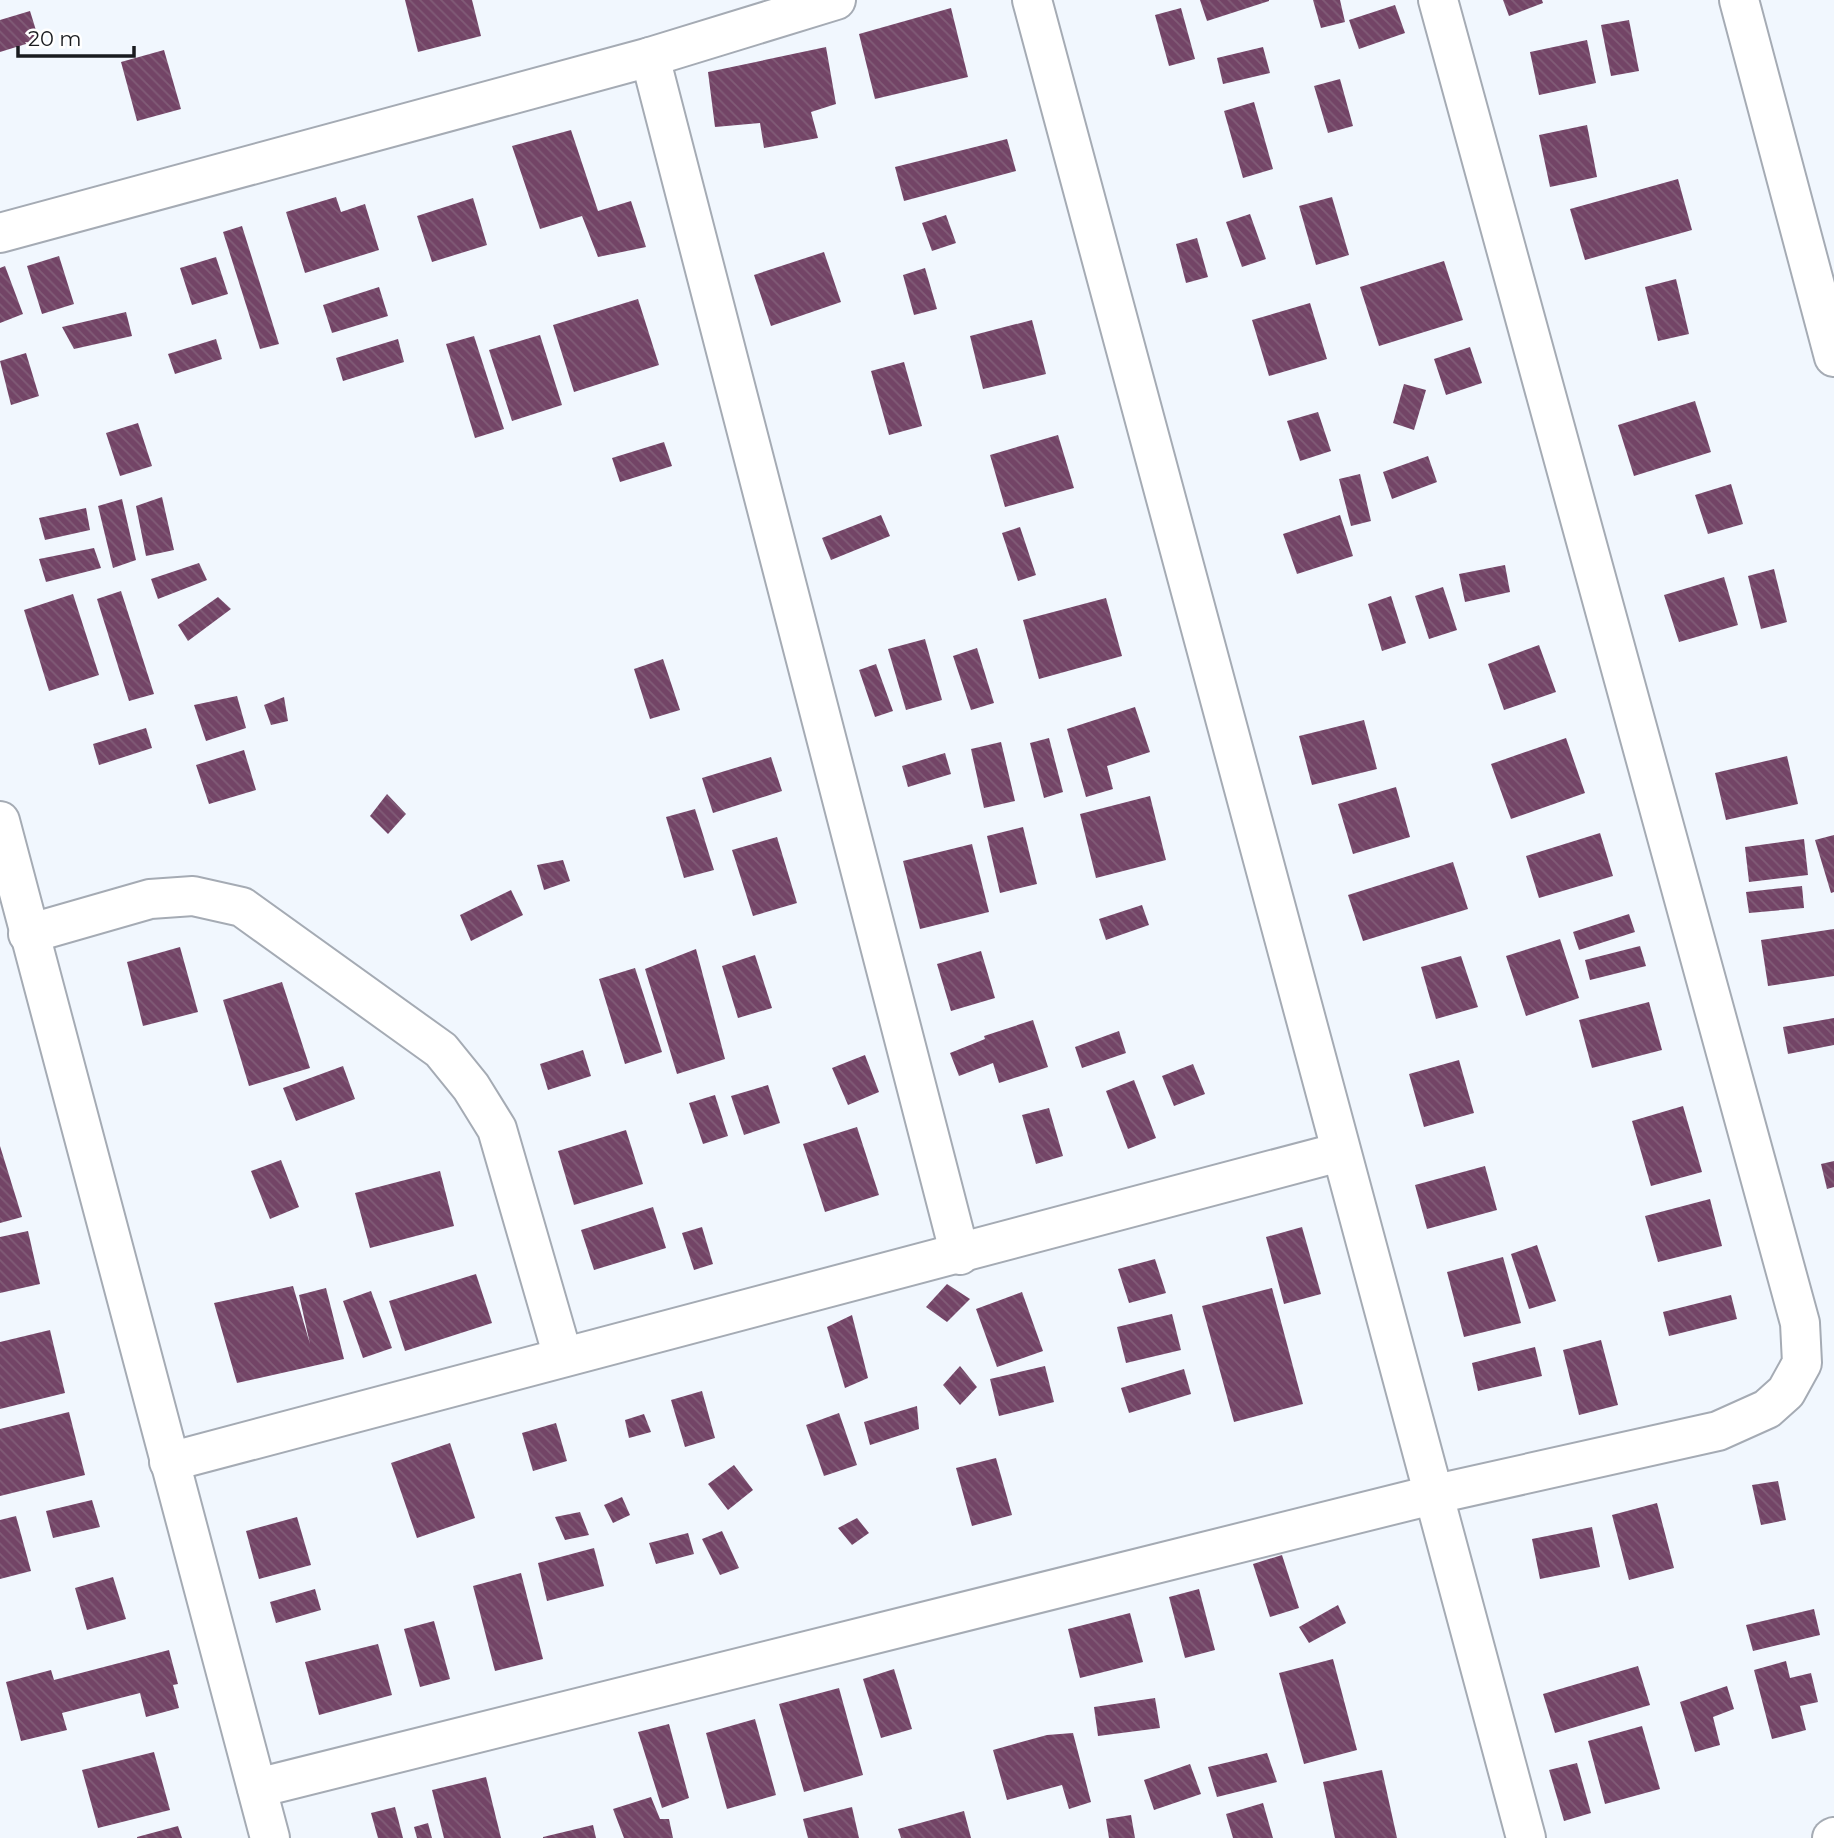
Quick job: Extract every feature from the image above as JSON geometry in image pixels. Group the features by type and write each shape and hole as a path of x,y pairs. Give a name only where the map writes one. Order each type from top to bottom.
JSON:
{"street":[{"path":"0,233 650,57 836,0"},
{"path":"1032,0 1340,1152 1436,1494 1526,1838"},
{"path":"257,1788 1436,1494 1718,1431 1767,1409 1786,1392 1802,1363 1802,1341 1438,0"},
{"path":"1739,0 1834,357"},
{"path":"650,57 960,1255"},
{"path":"0,821 270,1838"},
{"path":"28,934 150,899 193,896 242,906 441,1050 471,1087 497,1129 562,1357"},
{"path":"169,1462 960,1255 1340,1152"}],"building":[{"path":"405,0 472,0 481,36 418,52"},
{"path":"1200,0 1269,0 1269,1 1207,21"},
{"path":"1313,0 1340,0 1345,22 1321,28"},
{"path":"1503,0 1542,0 1543,3 1509,16"},
{"path":"1395,5 1405,33 1359,49 1349,20"},
{"path":"951,8 968,77 875,99 859,34"},
{"path":"1181,8 1195,59 1169,66 1155,15"},
{"path":"30,11 39,40 0,52 0,20"},
{"path":"1629,20 1639,71 1611,76 1601,25"},
{"path":"1587,40 1596,83 1539,95 1530,52"},
{"path":"826,47 836,104 811,112 818,138 764,148 760,123 715,127 708,72"},
{"path":"1263,47 1270,73 1223,84 1217,58"},
{"path":"164,50 181,109 137,121 121,62"},
{"path":"1340,79 1353,126 1328,133 1314,86"},
{"path":"1254,102 1273,169 1243,178 1224,111"},
{"path":"1587,125 1597,177 1550,187 1539,135"},
{"path":"571,130 598,211 631,201 646,247 598,257 582,216 540,229 512,146"},
{"path":"1007,139 1016,171 904,201 895,167"},
{"path":"1678,179 1692,230 1585,260 1570,209"},
{"path":"336,197 341,212 365,204 379,250 305,273 286,212"},
{"path":"1332,197 1349,255 1316,265 1299,206"},
{"path":"473,198 487,245 432,262 417,216"},
{"path":"1250,214 1266,259 1242,267 1226,222"},
{"path":"946,215 956,243 932,251 922,223"},
{"path":"242,226 279,344 260,349 223,232"},
{"path":"1197,238 1208,277 1186,283 1176,244"},
{"path":"824,252 841,302 771,326 754,275"},
{"path":"59,256 74,304 42,314 27,266"},
{"path":"216,257 228,294 192,305 180,268"},
{"path":"1444,261 1463,320 1379,346 1360,287"},
{"path":"5,266 23,314 0,323 0,268"},
{"path":"925,268 937,309 914,315 903,275"},
{"path":"1676,279 1689,334 1658,341 1645,287"},
{"path":"379,287 388,316 332,333 323,305"},
{"path":"638,299 659,365 574,392 553,325"},
{"path":"1310,303 1327,359 1269,376 1252,320"},
{"path":"126,312 132,336 74,349 62,327"},
{"path":"1032,320 1046,374 983,389 970,336"},
{"path":"540,335 562,405 512,421 489,350"},
{"path":"474,336 504,429 475,438 446,344"},
{"path":"216,339 222,359 175,374 168,354"},
{"path":"398,339 404,362 343,381 336,358"},
{"path":"1470,347 1482,383 1446,395 1434,359"},
{"path":"26,353 39,396 11,405 0,361"},
{"path":"904,362 922,426 889,435 871,371"},
{"path":"1404,384 1426,390 1414,430 1393,423"},
{"path":"1695,401 1711,452 1634,476 1618,425"},
{"path":"1318,412 1331,451 1300,461 1287,421"},
{"path":"138,423 152,466 120,476 106,433"},
{"path":"1058,435 1074,488 1005,507 990,455"},
{"path":"664,442 672,466 620,482 612,458"},
{"path":"1428,456 1437,482 1392,499 1383,472"},
{"path":"1360,474 1371,521 1351,526 1339,479"},
{"path":"1731,484 1743,524 1708,534 1695,495"},
{"path":"162,497 174,550 146,556 136,506"},
{"path":"122,499 136,560 113,568 98,506"},
{"path":"86,508 90,530 45,540 39,518"},
{"path":"881,515 890,536 831,560 822,538"},
{"path":"1340,515 1353,556 1297,574 1283,534"},
{"path":"1020,527 1036,575 1018,581 1002,533"},
{"path":"94,548 101,568 46,582 39,559"},
{"path":"199,563 207,580 158,599 151,579"},
{"path":"1505,565 1510,592 1465,602 1459,574"},
{"path":"1774,569 1787,622 1761,629 1748,576"},
{"path":"1724,577 1738,625 1679,642 1664,595"},
{"path":"1443,587 1457,630 1429,639 1415,596"},
{"path":"121,591 154,694 129,701 97,599"},
{"path":"73,594 99,675 49,691 24,610"},
{"path":"1391,596 1406,643 1382,651 1368,604"},
{"path":"218,597 231,609 188,641 178,625"},
{"path":"1106,598 1122,656 1039,679 1023,620"},
{"path":"925,639 942,700 906,710 888,649"},
{"path":"1539,645 1556,692 1504,710 1488,664"},
{"path":"977,648 994,703 971,710 953,656"},
{"path":"663,659 680,710 650,719 634,669"},
{"path":"876,664 893,711 875,717 859,670"},
{"path":"237,696 246,728 206,741 194,705"},
{"path":"284,697 288,721 271,725 264,705"},
{"path":"1135,707 1150,752 1107,766 1113,789 1086,797 1067,729"},
{"path":"1364,720 1377,769 1312,785 1299,736"},
{"path":"146,728 152,748 99,765 93,744"},
{"path":"1049,738 1063,792 1044,798 1030,743"},
{"path":"1566,738 1585,793 1511,819 1491,764"},
{"path":"1001,742 1015,801 984,808 971,749"},
{"path":"244,750 256,790 209,804 196,765"},
{"path":"945,753 951,774 908,787 902,766"},
{"path":"1787,756 1798,804 1726,820 1715,773"},
{"path":"771,757 782,791 713,813 702,778"},
{"path":"1396,787 1410,837 1353,854 1338,804"},
{"path":"387,794 406,814 388,834 370,816"},
{"path":"1150,796 1166,860 1096,878 1080,814"},
{"path":"695,809 714,870 684,878 666,817"},
{"path":"1023,827 1037,884 1000,893 987,836"},
{"path":"1600,833 1613,876 1539,898 1526,856"},
{"path":"1834,835 1834,892 1831,893 1815,840"},
{"path":"777,837 797,903 753,916 732,850"},
{"path":"1804,839 1808,875 1749,882 1745,847"},
{"path":"972,844 989,912 920,929 903,861"},
{"path":"563,860 570,881 544,890 537,865"},
{"path":"1453,862 1468,909 1363,941 1348,895"},
{"path":"1802,886 1804,908 1749,913 1746,892"},
{"path":"511,890 523,915 471,941 460,915"},
{"path":"1142,905 1149,925 1106,940 1099,919"},
{"path":"1629,914 1635,932 1579,950 1573,932"},
{"path":"1834,929 1834,976 1768,986 1761,940"},
{"path":"1560,939 1579,998 1526,1016 1506,956"},
{"path":"1640,946 1646,966 1590,980 1585,960"},
{"path":"180,947 198,1012 143,1026 127,962"},
{"path":"696,949 725,1059 677,1074 645,969"},
{"path":"981,951 995,998 951,1011 937,964"},
{"path":"755,955 772,1008 738,1018 722,966"},
{"path":"1461,956 1478,1007 1436,1019 1421,967"},
{"path":"635,968 662,1052 625,1064 599,979"},
{"path":"282,982 310,1068 249,1086 223,1000"},
{"path":"1649,1002 1662,1050 1592,1068 1579,1020"},
{"path":"1834,1018 1834,1045 1788,1054 1783,1027"},
{"path":"1033,1020 1048,1067 999,1083 993,1063 959,1076 950,1053 985,1039 984,1036"},
{"path":"1119,1031 1126,1053 1082,1068 1075,1047"},
{"path":"583,1050 591,1076 548,1090 540,1064"},
{"path":"865,1055 879,1092 848,1105 832,1068"},
{"path":"1459,1060 1474,1113 1424,1127 1409,1074"},
{"path":"1193,1064 1205,1094 1174,1106 1162,1076"},
{"path":"343,1066 355,1099 296,1121 283,1088"},
{"path":"1134,1080 1156,1138 1128,1149 1106,1091"},
{"path":"768,1085 780,1123 744,1135 731,1096"},
{"path":"715,1095 728,1136 703,1144 689,1103"},
{"path":"1683,1106 1702,1172 1651,1186 1632,1121"},
{"path":"1049,1108 1063,1156 1036,1164 1022,1115"},
{"path":"857,1127 879,1195 825,1212 803,1144"},
{"path":"626,1130 643,1184 574,1205 558,1151"},
{"path":"0,1146 22,1217 0,1223"},
{"path":"281,1160 299,1207 270,1219 251,1171"},
{"path":"1834,1161 1834,1187 1827,1189 1821,1164"},
{"path":"1485,1166 1497,1210 1427,1229 1415,1185"},
{"path":"440,1171 454,1226 370,1248 355,1193"},
{"path":"1710,1199 1722,1246 1658,1262 1645,1216"},
{"path":"653,1207 666,1248 594,1270 581,1230"},
{"path":"702,1227 713,1264 694,1270 682,1233"},
{"path":"1302,1227 1321,1294 1284,1304 1266,1237"},
{"path":"28,1231 40,1284 0,1293 0,1237"},
{"path":"1537,1245 1556,1301 1529,1309 1511,1254"},
{"path":"1503,1257 1521,1323 1464,1337 1447,1272"},
{"path":"1155,1259 1166,1293 1129,1303 1118,1269"},
{"path":"476,1274 492,1323 405,1351 389,1301"},
{"path":"947,1284 970,1299 947,1322 926,1307"},
{"path":"293,1286 310,1344 299,1295 326,1288 344,1359 237,1383 214,1303"},
{"path":"1272,1288 1303,1404 1234,1422 1202,1306"},
{"path":"371,1291 392,1348 363,1358 343,1301"},
{"path":"1022,1292 1043,1351 997,1367 976,1309"},
{"path":"1731,1295 1737,1319 1669,1336 1663,1312"},
{"path":"1172,1314 1181,1350 1126,1363 1117,1327"},
{"path":"852,1315 868,1378 845,1388 827,1327"},
{"path":"50,1330 65,1393 0,1409 0,1342"},
{"path":"1601,1340 1618,1405 1579,1415 1563,1350"},
{"path":"1535,1347 1542,1376 1478,1391 1472,1363"},
{"path":"960,1366 977,1387 960,1405 943,1385"},
{"path":"1045,1366 1054,1402 999,1416 990,1379"},
{"path":"1184,1369 1191,1394 1129,1413 1121,1388"},
{"path":"702,1391 715,1438 685,1447 671,1400"},
{"path":"917,1406 919,1429 870,1445 864,1422"},
{"path":"69,1412 85,1475 0,1496 0,1429"},
{"path":"839,1413 857,1465 824,1476 806,1425"},
{"path":"644,1414 651,1432 629,1438 625,1420"},
{"path":"556,1423 567,1461 533,1471 522,1433"},
{"path":"450,1443 475,1518 417,1538 391,1463"},
{"path":"996,1458 1012,1515 972,1526 956,1468"},
{"path":"734,1465 753,1490 728,1510 708,1484"},
{"path":"1778,1481 1786,1520 1761,1525 1752,1485"},
{"path":"622,1497 630,1515 613,1523 604,1505"},
{"path":"92,1500 100,1527 53,1538 46,1511"},
{"path":"1657,1503 1674,1568 1629,1580 1612,1515"},
{"path":"580,1512 589,1535 565,1540 555,1517"},
{"path":"16,1516 31,1571 0,1579 0,1520"},
{"path":"297,1517 311,1565 259,1579 246,1531"},
{"path":"857,1518 869,1533 852,1545 838,1528"},
{"path":"1592,1527 1600,1567 1540,1579 1532,1539"},
{"path":"722,1531 739,1568 720,1575 702,1539"},
{"path":"688,1533 694,1554 656,1564 649,1543"},
{"path":"594,1548 604,1586 547,1601 538,1563"},
{"path":"1282,1555 1299,1608 1270,1617 1253,1564"},
{"path":"521,1573 543,1659 495,1671 473,1586"},
{"path":"113,1577 126,1619 87,1630 75,1588"},
{"path":"315,1589 321,1610 276,1623 270,1602"},
{"path":"1199,1589 1215,1650 1185,1658 1169,1597"},
{"path":"1338,1605 1346,1623 1309,1643 1299,1627"},
{"path":"1814,1609 1820,1635 1753,1651 1746,1625"},
{"path":"1130,1613 1143,1662 1080,1678 1068,1629"},
{"path":"434,1621 450,1679 420,1687 404,1629"},
{"path":"378,1644 392,1695 319,1715 305,1662"},
{"path":"169,1650 178,1684 173,1685 179,1708 146,1717 140,1693 62,1713 67,1730 21,1741 6,1682 51,1670 54,1680"},
{"path":"1333,1659 1357,1750 1304,1764 1279,1673"},
{"path":"1786,1661 1790,1678 1811,1673 1818,1702 1800,1706 1806,1730 1772,1739 1754,1670"},
{"path":"1638,1666 1650,1705 1555,1733 1543,1694"},
{"path":"894,1669 912,1729 881,1738 863,1679"},
{"path":"1727,1686 1734,1709 1713,1717 1720,1745 1695,1752 1680,1702"},
{"path":"839,1688 863,1775 804,1792 779,1704"},
{"path":"1155,1698 1160,1728 1098,1736 1094,1707"},
{"path":"755,1719 776,1795 727,1809 706,1733"},
{"path":"669,1724 689,1798 662,1808 638,1732"},
{"path":"1642,1726 1660,1789 1605,1804 1588,1741"},
{"path":"1073,1733 1091,1802 1069,1809 1062,1785 1007,1800 993,1750 1047,1735"},
{"path":"154,1752 170,1810 98,1828 82,1770"},
{"path":"1267,1753 1277,1782 1217,1797 1208,1767"},
{"path":"1577,1763 1591,1813 1564,1821 1549,1770"},
{"path":"1190,1764 1201,1794 1154,1810 1144,1780"},
{"path":"1382,1770 1397,1838 1335,1838 1323,1782"},
{"path":"486,1777 501,1838 444,1838 432,1790"},
{"path":"651,1797 660,1819 669,1819 673,1838 624,1838 613,1809"},
{"path":"1263,1803 1273,1838 1233,1838 1226,1814"},
{"path":"395,1807 403,1838 378,1838 371,1813"},
{"path":"852,1807 859,1838 808,1838 803,1819"},
{"path":"964,1811 971,1838 901,1838 898,1829"},
{"path":"1131,1815 1135,1838 1109,1838 1106,1819"},
{"path":"428,1823 432,1838 417,1838 414,1827"},
{"path":"593,1825 596,1838 543,1838 543,1837"},
{"path":"178,1826 182,1838 137,1838 137,1837"}]}
